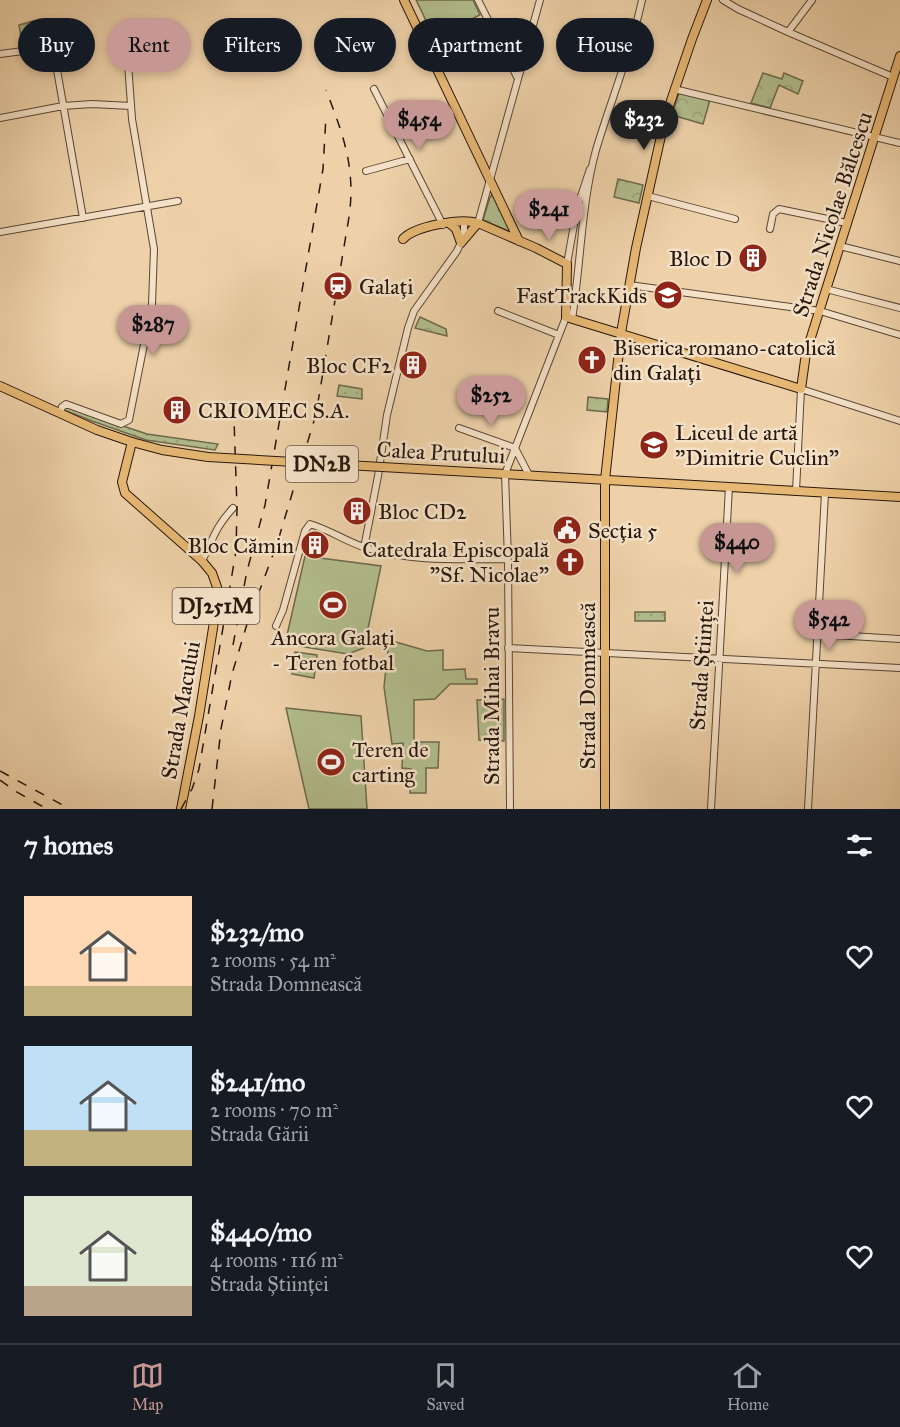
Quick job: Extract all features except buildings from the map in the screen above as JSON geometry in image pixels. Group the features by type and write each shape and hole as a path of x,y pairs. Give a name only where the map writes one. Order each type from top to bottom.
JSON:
{"highway":[{"name":"Calea Prutului","path":"0,386 132,442"},
{"name":"Strada Macului","path":"132,442 122,482 125,493 202,561 215,579 218,595 199,716 181,809"}],"main road":[{"path":"404,0 519,241"},
{"name":"Strada Domnească","path":"605,809 605,480 621,333 665,118 707,0"},
{"name":"Strada Nicolae Bălcescu","path":"801,389 805,360 826,289 900,56"},
{"path":"403,239 409,233 446,224 465,221 478,223 567,264 569,318 801,389"},
{"path":"446,224 456,230 461,243 478,223"},
{"path":"604,329 616,322 625,307"},
{"path":"604,329 619,350"},
{"name":"Calea Prutului","path":"132,442 162,450 208,457 605,480"},
{"name":"DN2B","path":"605,480 900,497"}],"street":[{"path":"478,0 518,77"},
{"path":"478,223 540,0"},
{"path":"567,264 577,208 628,56 642,0"},
{"path":"723,0 788,32 893,77"},
{"path":"788,32 812,0"},
{"path":"0,54 52,47 83,218"},
{"path":"60,413 66,404 121,424 131,418 152,304 154,238 131,106 129,72"},
{"path":"374,89 446,224"},
{"path":"674,89 900,143"},
{"path":"0,118 63,106 131,106"},
{"path":"505,474 559,335 569,318 596,151"},
{"path":"366,171 410,159"},
{"path":"648,196 735,219"},
{"path":"0,232 178,201"},
{"path":"770,229 773,214 779,209 847,223"},
{"path":"364,548 387,415 408,328 414,311 461,243 465,221"},
{"path":"840,246 900,261"},
{"path":"629,285 820,311 900,335"},
{"path":"826,289 900,308"},
{"path":"498,311 559,335"},
{"path":"801,389 900,421"},
{"name":"Strada Nicolae Bălcescu","path":"796,491 801,389"},
{"path":"459,428 515,448 529,475"},
{"name":"Strada Mihai Bravu","path":"505,474 510,809"},
{"name":"Strada Științei","path":"711,809 729,487"},
{"path":"808,809 825,493"},
{"path":"202,561 216,529 233,508"},
{"path":"276,626 308,526 313,525 364,548 391,554 422,558 508,559"},
{"path":"818,634 900,639"},
{"path":"508,648 900,668"}],"green space":[{"path":"416,0 473,0 480,15 474,18 425,18"},
{"path":"763,73 782,79 784,73 803,81 798,94 779,85 770,108 751,103"},
{"path":"679,93 710,100 703,124 672,115"},
{"path":"618,179 643,185 639,203 614,197"},
{"path":"493,194 511,232 483,220"},
{"path":"420,317 446,329 447,336 415,328"},
{"path":"339,385 362,389 362,399 337,396"},
{"path":"588,397 608,399 607,412 587,410"},
{"path":"66,407 147,434 218,444 215,450 146,440 64,410"},
{"name":"Ancora Galați - Teren fotbal","path":"305,556 381,566 364,648 348,654 285,644"},
{"path":"635,612 665,612 665,621 635,621"},
{"path":"389,640 427,651 443,650 443,670 465,669 466,679 477,679 477,684 450,684 435,699 414,700 414,742 439,742 438,768 426,768 426,793 410,793 411,769 402,768 403,743 392,744 384,687"},
{"path":"295,652 317,655 314,678 292,674"},
{"path":"504,699 504,741 479,740 477,700"},
{"name":"Teren de carting","path":"286,708 361,716 367,809 309,809"}],"railway":[{"path":"212,809 221,729 232,674 247,624 277,544 316,414 349,217 351,199 349,167 343,137 326,90"},
{"path":"233,645 247,571 265,505 323,169 326,116"},
{"path":"181,809 192,789 199,769 236,551 234,419"},
{"path":"0,771 70,809"},
{"path":"0,780 47,809"}],"place":[{"name":"Bloc D","path":"753,258"},
{"name":"Galați","path":"338,286"},
{"name":"FastTrackKids","path":"668,295"},
{"name":"Biserica romano-catolică din Galați","path":"592,360"},
{"name":"Bloc CF2","path":"413,365"},
{"name":"CRIOMEC S.A.","path":"177,410"},
{"name":"Liceul de artă \"Dimitrie Cuclin\"","path":"654,445"},
{"name":"Bloc CD2","path":"357,511"},
{"name":"Secția 5","path":"567,530"},
{"name":"Bloc Cămin","path":"315,545"},
{"name":"Catedrala Episcopală \"Sf. Nicolae\"","path":"570,562"},
{"name":"Ancora Galați - Teren fotbal","path":"333,605"},
{"name":"Teren de carting","path":"331,762"}]}
